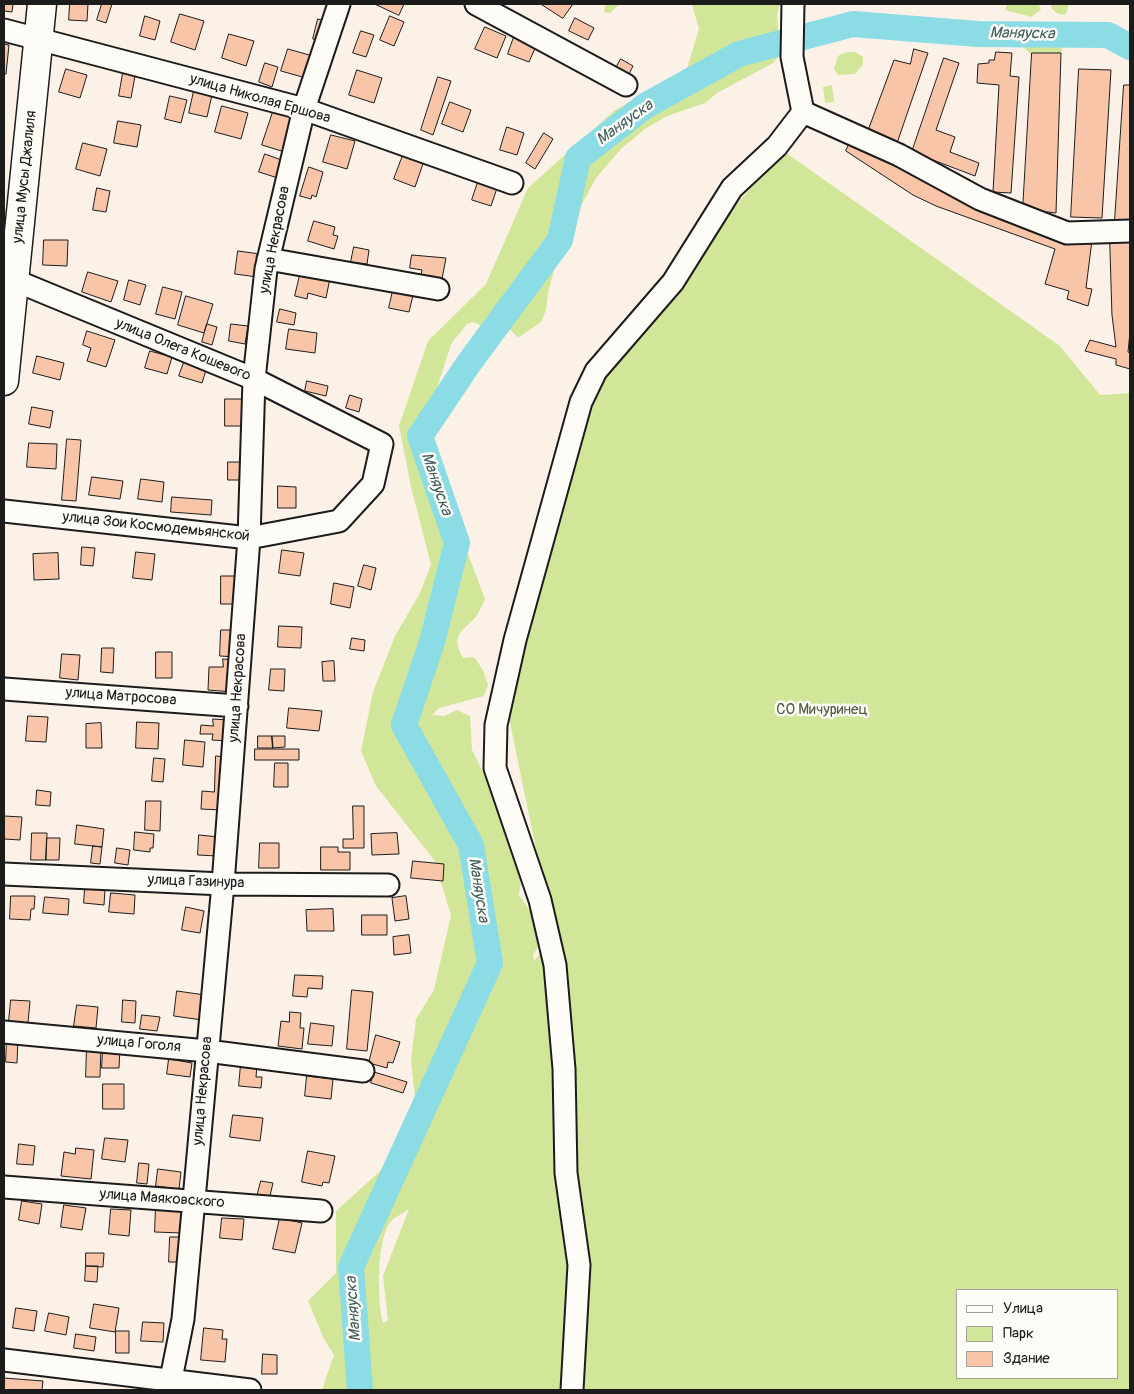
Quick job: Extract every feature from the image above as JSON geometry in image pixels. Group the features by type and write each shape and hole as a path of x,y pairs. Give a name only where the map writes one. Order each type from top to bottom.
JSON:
{"main road":[{"name":"улица Мусы Джалиля","path":"4,381 9,278 42,4"}],"street":[{"name":"улица Некрасова","path":"171,1379 182,1319 223,884 249,538 254,379 268,259 304,109 339,4"},
{"path":"476,4 626,85"},
{"path":"572,1390 579,1265 566,1173 564,1068 555,965 540,900 495,768 496,725 515,640 581,402 596,371 672,282 732,188 776,146 803,112 792,58 792,10"},
{"name":"улица Николая Ершова","path":"4,30 304,109 512,183"},
{"path":"803,112 899,154 980,199 1067,233 1130,231"},
{"path":"268,259 438,289"},
{"name":"улица Олега Кошевого","path":"9,278 254,379 358,431"},
{"name":"улица Зои Космодемьянской","path":"4,511 249,538 339,521 373,484 382,444 358,431"},
{"name":"улица Матросова","path":"4,689 237,706"},
{"name":"улица Газинура","path":"4,874 223,884 388,885"},
{"name":"улица Гоголя","path":"4,1032 207,1050 363,1071"},
{"name":"улица Маяковского","path":"4,1187 321,1211"},
{"path":"4,1360 250,1390"}],"green space":[{"path":"606,4 620,4 610,13 604,12"},
{"name":"СО Мичуринец","path":"692,4 780,4 777,14 780,55 773,63 717,93 705,103 667,116 645,129 621,149 596,178 582,204 573,234 555,266 546,310 541,322 518,338 509,328 480,325 473,322 467,324 451,344 430,410 430,439 435,467 485,599 477,616 460,633 457,641 458,646 463,658 474,657 483,670 488,685 484,696 439,708 432,715 444,716 457,710 470,716 472,750 506,818 522,875 519,895 535,918 541,942 533,955 534,961 554,937 507,708 580,385 660,297 782,150 1060,346 1100,395 1130,393 1130,1390 322,1390 334,1355 324,1339 308,1301 336,1273 336,1211 419,1136 411,1060 416,1019 434,990 451,915 434,860 376,786 361,751 373,692 395,636 419,595 431,565 411,487 399,426 428,341 486,284 528,188 615,110 685,75 699,29","holes":["409,1209 383,1276 388,1320 383,1323 379,1285 383,1240 392,1220"]},
{"path":"1007,4 1038,4 1041,9 1032,17 1005,10"},
{"path":"1052,4 1069,4 1066,14 1055,12 1051,7"},
{"path":"1038,27 1050,32 1059,42 1062,50 1058,57 1036,59 1023,47 1016,44 1010,47 1004,43 1003,39 1012,31"},
{"path":"846,52 855,52 863,57 863,65 855,74 838,75 834,69 838,56"},
{"path":"832,85 834,102 825,103 823,87"}],"building":[{"path":"4,4 13,4 12,12 4,11"},
{"path":"70,4 88,4 87,21 69,20"},
{"path":"102,4 112,4 106,23 97,20"},
{"path":"375,4 404,4 399,15"},
{"path":"541,4 573,4 563,18"},
{"path":"180,14 204,21 195,50 171,42"},
{"path":"145,16 160,21 155,40 140,36"},
{"path":"390,16 404,22 394,46 380,40"},
{"path":"575,18 594,28 588,40 569,31"},
{"path":"318,19 329,22 323,42 313,39"},
{"path":"485,27 506,36 497,58 475,49"},
{"path":"361,31 374,35 366,57 353,53"},
{"path":"229,34 254,41 246,66 222,58"},
{"path":"514,37 536,46 529,62 508,54"},
{"path":"4,44 9,45 6,74 4,74"},
{"path":"288,49 313,56 306,78 281,71"},
{"path":"914,49 928,53 896,146 866,136 894,60 910,64"},
{"path":"996,52 1012,53 1010,76 1019,77 1011,193 993,192 999,85 977,83 978,64 989,63 989,60 994,60"},
{"path":"1032,53 1061,53 1056,213 1023,209"},
{"path":"944,58 959,63 936,130 955,137 950,152 979,163 975,176 912,152"},
{"path":"621,59 633,66 626,80 613,73"},
{"path":"265,63 278,67 272,87 259,82"},
{"path":"66,69 87,75 80,98 59,92"},
{"path":"1079,69 1111,70 1102,218 1071,217"},
{"path":"357,70 382,78 374,103 349,95"},
{"path":"123,73 135,76 131,98 119,96"},
{"path":"438,77 451,81 433,135 421,130"},
{"path":"1124,85 1130,85 1130,221 1115,220"},
{"path":"194,91 212,95 207,117 189,113"},
{"path":"170,96 187,100 181,123 165,119"},
{"path":"450,102 471,110 463,132 442,124"},
{"path":"222,106 248,113 241,139 215,132"},
{"path":"274,109 299,117 288,153 262,145"},
{"path":"118,121 141,125 137,147 114,143"},
{"path":"507,127 524,133 517,155 500,150"},
{"path":"544,133 553,139 535,169 526,163"},
{"path":"331,135 355,141 347,169 323,162"},
{"path":"851,140 942,191 1092,240 1086,288 1092,289 1088,306 1067,299 1069,291 1045,284 1055,249 936,206 913,195 846,151"},
{"path":"83,143 107,149 100,176 76,169"},
{"path":"405,150 425,158 415,187 394,179"},
{"path":"265,154 287,162 281,179 259,172"},
{"path":"309,167 323,172 316,197 312,195 311,199 300,196"},
{"path":"479,179 498,185 491,206 472,200"},
{"path":"97,188 110,191 106,212 93,210"},
{"path":"314,221 335,227 333,235 338,236 334,249 308,241"},
{"path":"1110,237 1130,239 1130,332 1128,352 1130,353 1130,369 1116,365 1116,359 1085,351 1090,340 1116,347 1112,315"},
{"path":"44,240 68,240 67,266 43,265"},
{"path":"354,247 369,250 367,264 351,262"},
{"path":"238,251 260,254 257,277 235,274"},
{"path":"412,255 446,258 442,279 421,275 422,270 410,268"},
{"path":"301,271 330,278 326,298 308,293 307,299 295,296"},
{"path":"88,272 118,281 111,302 82,292"},
{"path":"129,280 146,285 140,305 124,300"},
{"path":"394,286 414,291 409,312 389,308"},
{"path":"163,287 182,292 175,319 156,314"},
{"path":"186,296 213,304 204,333 178,325"},
{"path":"280,309 296,313 294,325 277,322"},
{"path":"207,324 217,327 212,345 202,342"},
{"path":"231,324 248,326 245,344 229,341"},
{"path":"289,329 317,333 315,353 286,349"},
{"path":"87,331 115,340 106,367 87,361 91,348 83,345"},
{"path":"150,351 172,357 167,374 145,368"},
{"path":"37,356 64,363 60,380 33,373"},
{"path":"185,360 207,367 202,383 179,376"},
{"path":"307,381 328,386 326,396 305,391"},
{"path":"350,395 362,399 359,412 346,408"},
{"path":"225,399 245,399 245,426 225,426"},
{"path":"32,407 53,411 50,428 29,424"},
{"path":"67,439 81,440 76,501 62,500"},
{"path":"29,443 57,444 56,469 27,467"},
{"path":"228,462 245,462 245,480 228,480"},
{"path":"92,477 123,481 120,499 89,495"},
{"path":"141,479 164,482 162,502 138,499"},
{"path":"278,486 296,487 296,508 278,508"},
{"path":"172,497 212,500 211,515 171,512"},
{"path":"82,547 95,548 93,566 81,565"},
{"path":"282,550 304,553 300,576 279,573"},
{"path":"136,552 155,554 152,580 133,578"},
{"path":"58,553 59,579 34,580 33,554"},
{"path":"364,565 376,568 371,590 358,586"},
{"path":"221,576 237,576 236,604 221,604"},
{"path":"334,583 354,587 350,608 331,604"},
{"path":"279,626 302,627 301,648 278,647"},
{"path":"221,630 236,630 236,657 220,656"},
{"path":"352,638 365,640 364,651 350,649"},
{"path":"102,648 114,648 113,673 101,672"},
{"path":"156,652 172,652 172,678 156,678"},
{"path":"62,654 80,655 78,680 60,678"},
{"path":"223,659 235,660 233,692 208,690 209,667 223,667"},
{"path":"334,661 335,681 323,681 322,662"},
{"path":"271,669 285,669 284,691 269,690"},
{"path":"289,708 322,711 319,731 287,728"},
{"path":"28,716 48,717 46,742 26,741"},
{"path":"213,719 228,720 228,741 212,740 213,734 200,734 201,725 213,726"},
{"path":"137,722 159,723 158,749 136,748"},
{"path":"101,723 102,748 86,748 86,724"},
{"path":"258,736 272,736 273,748 258,748"},
{"path":"272,736 285,736 285,747 273,748"},
{"path":"185,740 205,742 203,767 183,765"},
{"path":"255,749 299,749 299,760 255,760"},
{"path":"216,756 225,757 221,810 201,809 202,791 214,792"},
{"path":"154,758 165,759 163,782 152,781"},
{"path":"275,763 288,763 288,787 274,787"},
{"path":"37,790 51,792 50,806 36,805"},
{"path":"146,801 161,801 160,831 145,830"},
{"path":"353,806 364,806 364,848 343,848 343,839 353,839"},
{"path":"4,816 22,817 20,840 4,839"},
{"path":"77,825 104,829 102,847 75,844"},
{"path":"135,832 154,834 153,848 150,848 150,852 134,850"},
{"path":"32,833 47,833 46,860 31,860"},
{"path":"397,833 399,854 372,855 371,834"},
{"path":"199,835 219,837 217,856 198,855"},
{"path":"47,838 60,838 59,860 46,860"},
{"path":"260,843 279,843 279,868 259,868"},
{"path":"93,846 102,847 100,864 91,863"},
{"path":"321,847 338,847 338,852 350,852 350,870 321,870"},
{"path":"117,848 130,850 128,865 115,863"},
{"path":"413,861 444,864 443,881 411,878"},
{"path":"85,889 105,890 104,905 84,903"},
{"path":"111,893 135,895 134,914 109,912"},
{"path":"11,896 35,896 34,909 31,909 30,920 10,919"},
{"path":"406,896 409,919 395,921 392,898"},
{"path":"45,897 69,899 68,915 43,913"},
{"path":"186,907 204,911 200,933 182,930"},
{"path":"333,909 334,931 307,931 306,910"},
{"path":"362,915 387,915 387,935 362,935"},
{"path":"409,935 411,953 394,955 393,937"},
{"path":"295,975 323,976 322,989 308,988 307,997 293,996"},
{"path":"352,990 373,992 367,1051 347,1049"},
{"path":"177,991 205,995 202,1020 174,1016"},
{"path":"11,1000 30,1001 28,1023 9,1021"},
{"path":"123,1000 136,1001 135,1023 122,1022"},
{"path":"77,1005 98,1007 96,1028 74,1026"},
{"path":"290,1012 301,1013 300,1028 304,1028 302,1049 278,1046 281,1021 289,1022"},
{"path":"142,1015 160,1017 157,1031 140,1029"},
{"path":"311,1023 334,1026 332,1046 308,1044"},
{"path":"376,1035 400,1042 393,1063 388,1062 387,1068 369,1063"},
{"path":"7,1037 18,1038 17,1063 6,1062"},
{"path":"87,1047 101,1047 100,1077 86,1077"},
{"path":"103,1048 120,1048 119,1068 102,1068"},
{"path":"169,1059 192,1063 190,1077 167,1074"},
{"path":"241,1064 257,1065 256,1077 262,1077 261,1088 239,1086"},
{"path":"374,1072 407,1082 403,1093 371,1083"},
{"path":"307,1076 333,1079 331,1099 305,1096"},
{"path":"103,1084 124,1084 124,1109 103,1109"},
{"path":"233,1115 263,1118 260,1141 230,1137"},
{"path":"105,1138 128,1140 125,1162 102,1159"},
{"path":"19,1144 35,1146 33,1165 17,1164"},
{"path":"76,1148 94,1150 91,1179 61,1176 64,1152 75,1154"},
{"path":"308,1151 335,1156 329,1183 323,1182 322,1186 302,1182"},
{"path":"139,1163 149,1164 147,1184 137,1183"},
{"path":"158,1169 181,1172 179,1189 156,1186"},
{"path":"261,1181 273,1183 269,1200 257,1197"},
{"path":"22,1201 42,1204 39,1224 19,1220"},
{"path":"64,1205 86,1208 82,1230 61,1227"},
{"path":"156,1205 183,1206 182,1233 155,1232"},
{"path":"111,1209 131,1210 129,1236 109,1234"},
{"path":"222,1218 244,1219 242,1240 220,1238"},
{"path":"280,1218 302,1223 295,1253 273,1249"},
{"path":"170,1237 183,1237 181,1262 169,1262"},
{"path":"86,1253 104,1253 103,1267 86,1266"},
{"path":"86,1266 98,1266 97,1282 85,1281"},
{"path":"94,1304 119,1308 115,1332 90,1328"},
{"path":"16,1308 37,1311 34,1331 13,1328"},
{"path":"49,1313 69,1317 66,1335 45,1331"},
{"path":"143,1322 164,1323 163,1342 141,1341"},
{"path":"204,1328 223,1330 222,1339 227,1339 225,1362 201,1360"},
{"path":"116,1331 129,1331 129,1353 116,1353"},
{"path":"76,1334 96,1337 94,1351 74,1348"},
{"path":"263,1354 277,1355 277,1374 262,1374"},
{"path":"4,1378 43,1381 42,1390 4,1390"}],"waterway":[{"name":"Маняуска","path":"360,1390 351,1267 490,963 471,845 404,725 432,642 457,543 420,436 469,363 560,240 578,158 645,106 739,54 853,24 978,34 1108,35 1130,47"}]}
